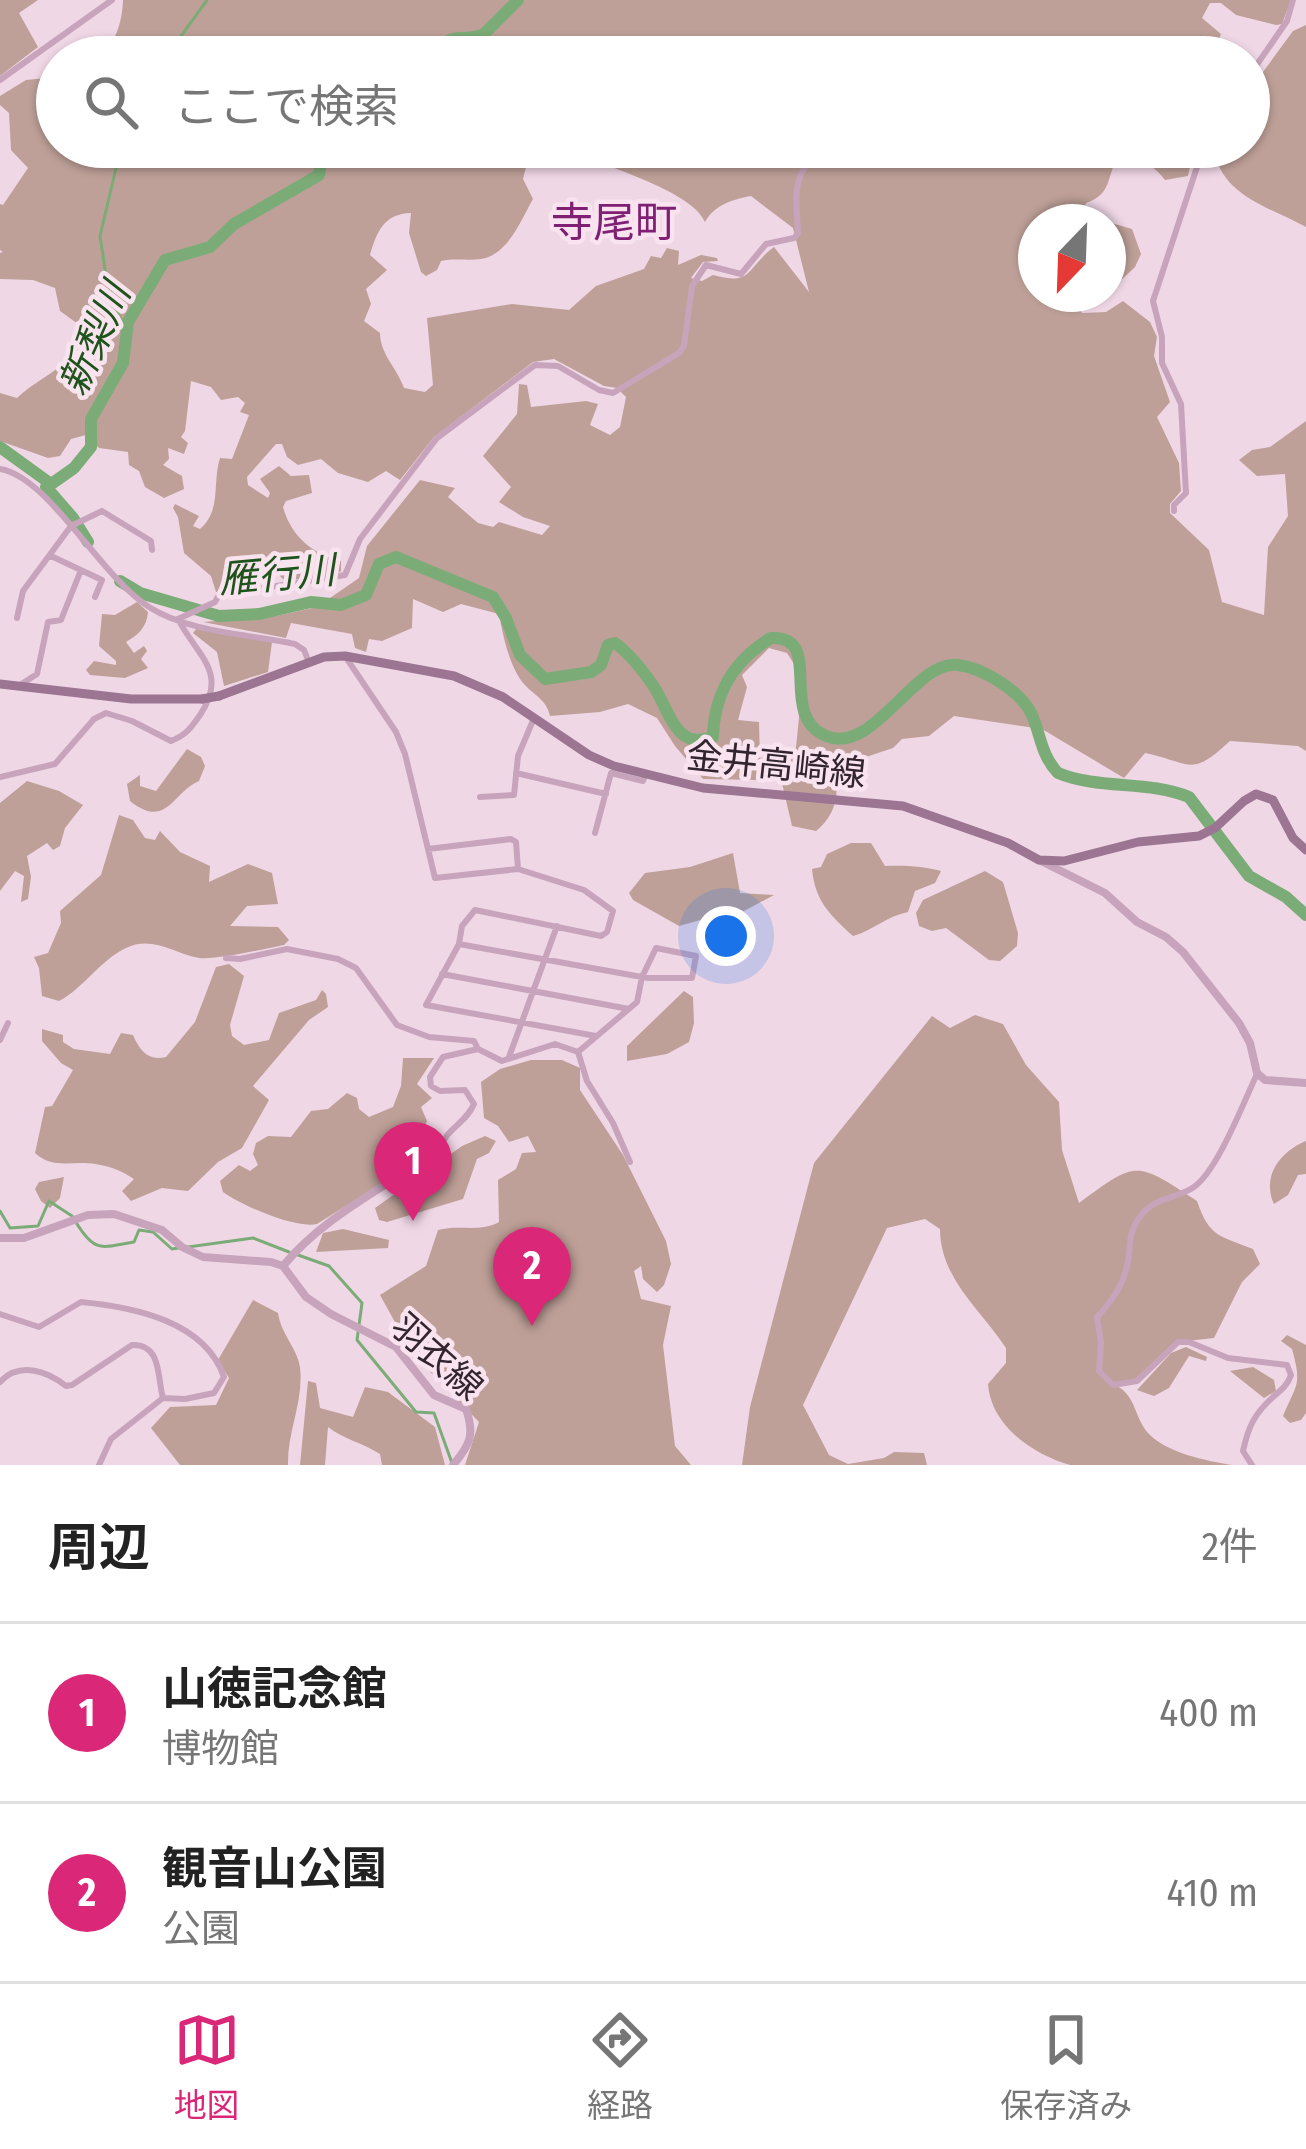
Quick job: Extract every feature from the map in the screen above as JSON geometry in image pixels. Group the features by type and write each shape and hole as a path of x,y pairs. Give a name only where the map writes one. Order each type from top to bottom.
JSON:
{"main road":[{"name":"金井高崎線","path":"19,686 131,699 202,698 219,696 308,660 345,656 454,676 503,697 590,755 645,776 703,788 903,806 1008,842 1039,860"},
{"path":"0,684 19,686"},
{"path":"1039,860 1064,861 1138,842 1208,833 1251,796 1268,797 1279,807 1292,838 1306,850"}],"street":[{"path":"62,36 112,0"},
{"path":"1270,47 1287,21 1293,0"},
{"path":"0,80 36,54"},
{"path":"178,619 219,596 345,575 360,539 437,438 535,365 557,366 599,390 614,393 680,353 695,276 706,265 741,274 766,244 798,233 796,184 804,168"},
{"path":"1174,511 1186,493 1181,404 1162,364 1154,301 1197,168"},
{"path":"0,469 20,476 78,524 106,578"},
{"path":"17,618 23,591 50,556 78,524 102,511 152,541 152,550"},
{"path":"50,556 106,578 154,611 295,644 308,660"},
{"path":"19,686 37,674 48,622 62,620 81,570"},
{"path":"95,598 106,578"},
{"path":"0,777 55,764 94,718 106,713 171,741 187,734 213,690 211,670 178,619"},
{"path":"345,656 396,732 405,754 433,875 518,869 584,890 613,911 604,936 475,910 462,926 459,944 427,1006 596,1036"},
{"path":"480,797 514,795 534,718"},
{"path":"516,773 606,794"},
{"path":"595,833 611,773 643,782 645,776"},
{"path":"428,849 511,839 516,842 518,869"},
{"path":"1039,860 1105,893 1137,922 1166,937 1183,952 1250,1043 1257,1073 1236,1122 1202,1180 1155,1202 1137,1220 1129,1235 1122,1282 1097,1317 1099,1371 1113,1385 1137,1381 1178,1342 1228,1358 1286,1365 1291,1375 1286,1388 1263,1406 1250,1425 1243,1450 1252,1465"},
{"path":"509,1057 557,926"},
{"path":"459,944 642,977 692,978 698,958 658,947 642,977 638,1000 578,1052"},
{"path":"226,958 287,949 338,959 356,968 397,1025 429,1037 474,1041 478,1049 502,1061 555,1044 578,1052"},
{"path":"442,974 629,1010"},
{"path":"0,1040 8,1023"},
{"path":"0,1238 24,1238 88,1216 114,1214 162,1230 203,1257 283,1266 316,1229 440,1148 445,1133 473,1105 469,1092 435,1089 430,1077 446,1055 478,1049"},
{"path":"578,1052 586,1081 613,1123 630,1162"},
{"path":"1257,1073 1269,1082 1306,1083"},
{"name":"羽衣線","path":"283,1266 307,1297 396,1347 434,1395 466,1409 470,1445 453,1465"},
{"path":"0,1313 39,1327 81,1303 166,1320 206,1348 224,1377 214,1393 163,1398 111,1439 99,1465"},
{"path":"0,1382 8,1374 32,1370 48,1372 66,1386 72,1385 132,1345 141,1345 148,1348 160,1369 163,1398"}],"shaded area":[{"path":"0,0 38,0 19,13 36,49 0,76"},
{"path":"123,0 1291,0 1282,24 1276,25 1210,3 1202,18 1220,36 115,36"},
{"path":"1306,25 1306,227 1248,198 1220,168 1270,168 1270,62 1293,31"},
{"path":"36,79 36,168 526,168 523,179 533,199 513,235 490,256 441,261 426,276 409,233 411,213 388,220 376,238 370,255 387,270 366,289 371,304 364,321 380,333 404,388 425,392 433,385 427,318 512,304 569,310 596,286 644,269 651,256 661,258 667,248 679,251 678,265 701,255 717,258 703,262 691,278 702,281 713,275 742,277 774,247 809,292 793,228 751,196 719,207 705,222 682,199 615,168 1113,168 1103,192 1085,204 1018,204 1018,312 1126,312 1126,303 1150,322 1157,337 1154,356 1170,402 1157,417 1179,463 1181,491 1170,504 1170,513 1209,550 1222,602 1264,615 1268,547 1288,516 1285,474 1257,476 1239,460 1252,450 1270,447 1306,421 1306,751 1298,746 1230,741 1206,760 1190,765 1145,753 1124,778 1042,729 954,716 929,736 902,739 893,748 833,768 835,802 816,831 792,826 782,783 796,747 799,718 796,667 787,653 769,648 742,675 747,687 738,720 759,722 760,758 773,755 771,766 760,780 703,779 657,718 628,704 600,712 550,716 516,672 499,614 461,604 443,612 413,599 412,628 382,641 369,639 366,652 355,648 352,634 291,623 286,638 203,622 317,607 359,578 367,546 420,480 455,488 448,497 478,523 493,527 499,522 542,535 550,526 499,502 511,487 483,456 517,414 519,384 527,385 531,407 598,404 590,425 610,435 620,427 626,397 617,388 604,386 554,359 533,362 434,437 400,480 386,471 368,482 338,473 321,459 298,465 287,457 282,444 276,444 247,477 248,485 268,498 270,493 260,479 279,466 291,476 309,475 312,493 286,501 283,507 297,535 321,554 341,561 341,571 331,577 284,580 262,558 246,559 242,568 247,582 241,592 216,592 211,576 184,553 173,508 175,504 199,516 193,526 200,529 207,522 220,458 232,459 249,415 240,412 245,403 238,397 221,400 211,387 191,381 181,437 188,443 184,454 168,448 169,459 163,465 182,476 184,489 164,498 145,487 139,471 129,465 128,452 99,448 86,435 71,439 60,456 48,458 0,441 0,393 17,398 64,362 78,324 60,311 55,288 33,280 0,279 0,204 28,168 11,150 9,113 0,105 0,96"},
{"path":"1154,168 1190,168 1188,176 1165,180"},
{"path":"1126,227 1132,229 1141,254 1126,275"},
{"path":"137,602 148,612 147,617 141,630 126,642 134,653 144,646 147,651 141,659 148,668 125,678 90,675 86,670 94,661 116,665 99,646 102,614 115,615"},
{"path":"197,628 272,642 268,672 224,686 217,652 193,633"},
{"path":"187,749 201,757 205,766 199,781 161,811 142,809 130,801 127,784 140,775 140,786 156,791"},
{"path":"27,781 83,805 65,828 60,846 53,850 47,843 27,856 31,877 28,899 21,902 24,876 15,871 0,891 0,803"},
{"path":"119,815 133,820 145,838 155,840 160,831 180,852 210,866 209,882 248,864 272,873 278,904 247,906 230,926 278,927 289,940 284,945 207,958 154,944 136,945 116,953 59,1001 42,996 34,957 48,953 61,923 60,911 101,875"},
{"path":"851,843 871,843 885,866 941,871 935,883 915,891 908,912 853,936 825,907 812,869 821,867 827,854"},
{"path":"733,853 740,893 774,895 727,920 727,938 704,919 679,926 633,900 629,893 645,873 690,867"},
{"path":"985,871 1003,882 1018,933 1017,946 1000,961 989,960 946,928 932,931 919,926 916,913 923,900"},
{"path":"229,964 244,976 230,1025 232,1036 244,1045 269,1040 279,1013 316,1000 322,990 328,1007 309,1020 253,1086 269,1100 242,1148 218,1162 188,1191 162,1188 131,1201 122,1191 134,1179 125,1174 95,1164 49,1161 35,1153 45,1107 52,1106 73,1070 42,1041 42,1029 63,1035 63,1042 74,1049 110,1054 121,1033 133,1035 145,1054 166,1057 195,1022 216,967"},
{"path":"684,991 693,997 689,1042 667,1054 627,1061 627,1046"},
{"path":"975,1015 1003,1024 1026,1065 1059,1102 1062,1150 1079,1203 1126,1173 1148,1173 1197,1201 1217,1234 1253,1249 1260,1264 1242,1282 1214,1338 1178,1342 1137,1381 1117,1386 1157,1441 1188,1455 1232,1465 1070,1465 1016,1436 997,1413 988,1384 1006,1363 1006,1348 954,1278 940,1229 925,1219 887,1228 803,1405 829,1455 848,1464 894,1452 924,1453 927,1465 742,1465 750,1407 814,1163 932,1016 950,1028"},
{"path":"403,1058 434,1058 417,1084 432,1098 421,1107 427,1121 420,1142 427,1155 317,1224 282,1220 223,1192 220,1181 239,1165 250,1171 258,1165 253,1154 256,1143 268,1136 291,1137 311,1111 328,1109 347,1093 357,1098 359,1109 369,1117 393,1107 401,1086"},
{"path":"531,1060 562,1060 580,1068 580,1090 623,1155 666,1241 671,1264 657,1292 643,1279 641,1266 634,1271 641,1299 671,1306 663,1345 675,1446 691,1465 465,1465 479,1422 412,1353 380,1295 426,1266 438,1230 499,1222 498,1180 516,1169 522,1153 536,1152 528,1136 509,1142 498,1126 484,1118 481,1082 500,1069"},
{"path":"485,1136 496,1141 489,1153 477,1159 463,1199 387,1222 379,1220 375,1208 462,1146"},
{"path":"1306,1141 1306,1174 1298,1175 1288,1195 1274,1204 1270,1184 1276,1166"},
{"path":"64,1177 60,1198 50,1208 35,1189 39,1182"},
{"path":"343,1229 389,1240 388,1248 316,1252 323,1233"},
{"path":"253,1300 278,1313 300,1367 288,1465 180,1465 151,1428 170,1407 216,1405 229,1378 218,1360"},
{"path":"1287,1335 1306,1345 1306,1413 1290,1423 1283,1416 1297,1377 1292,1349 1281,1341"},
{"path":"1186,1347 1207,1357 1206,1361 1189,1356 1169,1388 1154,1396 1137,1390 1171,1353"},
{"path":"1253,1367 1274,1380 1276,1391 1264,1398 1230,1371"},
{"path":"308,1381 316,1383 320,1408 353,1417 365,1387 388,1392 435,1427 445,1465 382,1465 380,1454 328,1427 325,1465 300,1465"}],"waterway":[{"path":"181,36 207,0"},
{"name":"新梨川","path":"478,36 518,0"},
{"path":"116,168 100,236 107,282 126,333"},
{"name":"新梨川","path":"47,487 74,468 91,447 91,419 123,363 128,322 165,260 210,247 234,224 319,175 320,168"},
{"name":"雁行川","path":"0,447 51,484 46,487 88,542"},
{"name":"雁行川","path":"120,581 140,593 219,616 259,614 311,602 341,605 366,595 379,564 396,557 493,597 520,655 545,679 591,672 601,665 608,645 615,643 646,675 682,734 700,740 713,737 717,706 728,680 746,657 771,638 787,640 796,649 804,711 812,726 826,736 844,738 861,732 926,676 942,667 968,667 1000,682 1027,706 1058,773 1189,797 1249,876 1306,915"},
{"path":"0,1211 10,1228 38,1226 49,1201 72,1216"},
{"path":"77,1224 89,1240 101,1246 134,1242 139,1230 153,1232 172,1249 178,1248"},
{"path":"188,1247 253,1238 289,1252"},
{"path":"298,1255 329,1266 362,1303 357,1340 416,1412 434,1413 452,1463"}],"place":[{"name":"山徳記念館","path":"413,1221"},
{"name":"観音山公園","path":"532,1326"}],"district":[{"name":"寺尾町","path":"614,223"}]}
